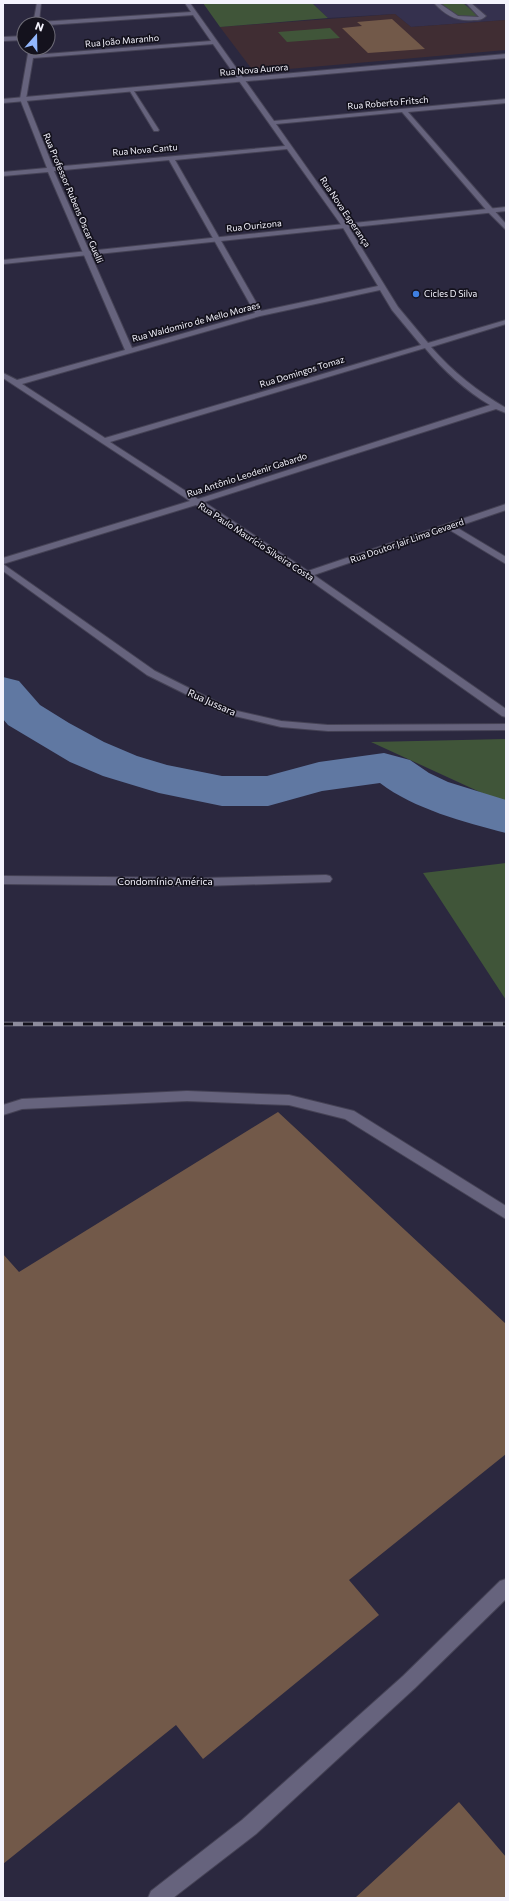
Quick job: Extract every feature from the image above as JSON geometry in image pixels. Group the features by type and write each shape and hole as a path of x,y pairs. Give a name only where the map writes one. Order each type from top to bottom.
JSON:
{"street":[{"path":"37,16 39,3"},
{"name":"Rua Nova Esperança","path":"187,3 345,226 395,308 439,361 482,397 506,411"},
{"path":"436,3 454,18 460,20 481,18 482,16 468,3"},
{"path":"56,23 194,13"},
{"path":"3,39 16,38"},
{"name":"Rua João Maranho","path":"30,57 215,42"},
{"name":"Rua Nova Aurora","path":"3,101 130,89 242,81 506,56"},
{"path":"23,99 30,57"},
{"path":"130,89 156,130"},
{"name":"Rua Professor Rubens Oscar Guelli","path":"23,99 50,169 129,350"},
{"name":"Rua Roberto Fritsch","path":"272,123 506,101"},
{"path":"404,110 506,228"},
{"name":"Rua Nova Cantu","path":"3,174 170,157 289,147"},
{"path":"170,157 215,239 259,314"},
{"name":"Rua Ourizona","path":"3,262 506,209"},
{"name":"Rua Waldomiro de Mello Moraes","path":"16,383 259,314 382,287"},
{"name":"Rua Domingos Tomaz","path":"104,441 506,322"},
{"name":"Rua Paulo Maurício Silveira Costa","path":"3,375 307,574 506,714"},
{"name":"Rua Antônio Leodenir Gabardo","path":"3,561 196,502 496,406"},
{"name":"Rua Doutor Jair Lima Gevaerd","path":"307,574 506,507"},
{"path":"449,526 506,561"},
{"name":"Rua Jussara","path":"3,566 150,673 230,712 281,724 328,728 506,727"},
{"name":"Condomínio América","path":"3,880 203,882 326,879"},
{"path":"3,1110 22,1104 187,1096 289,1100 349,1115 506,1213"},
{"path":"158,1898 249,1827 409,1682 506,1587"}],"shaded area":[{"path":"312,3 506,3 506,20 411,27 395,14 328,18"},
{"path":"395,14 411,27 506,20 506,50 254,72 220,27"}],"green space":[{"path":"203,3 312,3 328,18 220,27"},
{"path":"441,3 463,3 477,15 475,17 457,16"},
{"path":"330,28 340,38 287,42 278,32"},
{"path":"506,739 506,804 371,742"},
{"path":"506,863 506,1000 423,873"}],"building":[{"path":"392,19 425,49 368,53 342,28 362,26 357,22"},
{"path":"278,1112 506,1324 506,1454 349,1580 379,1615 203,1759 176,1725 3,1864 3,1254 19,1272"},
{"path":"459,1802 506,1857 506,1898 355,1898"}],"waterway":[{"path":"3,691 24,715 52,733 87,752 120,766 159,778 222,791 268,791 319,777 384,768 393,770 412,784 431,793 506,817"}],"railway":[{"path":"3,1024 506,1024"}],"place":[{"name":"Cicles D Silva","path":"416,294"}]}
